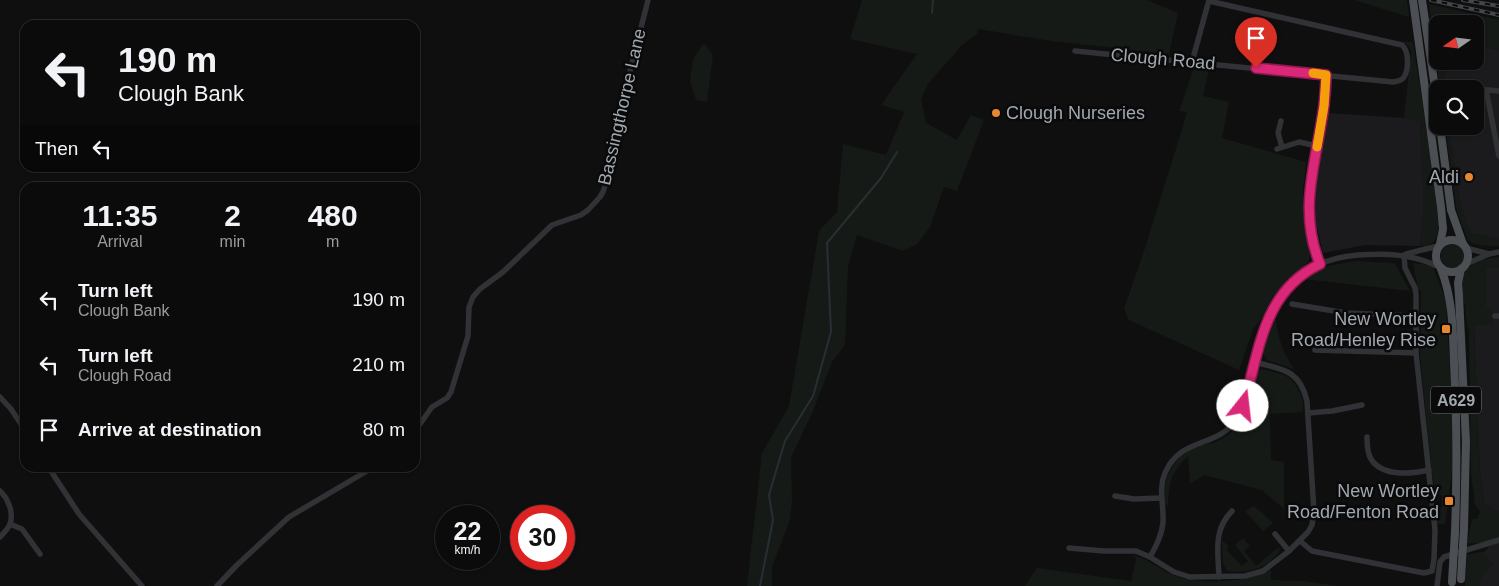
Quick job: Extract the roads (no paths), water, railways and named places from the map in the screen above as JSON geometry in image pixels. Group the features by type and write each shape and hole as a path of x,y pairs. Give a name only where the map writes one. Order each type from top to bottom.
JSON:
{"main road":[{"name":"A629","path":"1412,0 1441,207 1443,236 1435,257 1447,283 1454,342 1456,458 1452,584"},
{"path":"1422,0 1434,80"},
{"name":"A629","path":"1441,135 1451,210 1468,256 1458,290 1466,442 1461,583"},
{"path":"1439,245 1449,240 1454,240 1465,246"},
{"path":"1440,268 1454,272 1464,267"}],"street":[{"name":"Bassingthorpe Lane","path":"420,424 432,407 447,398 451,392 468,336 469,307 472,297 480,288 503,272 552,225 588,210 600,197 608,177 626,87 648,0"},
{"path":"1192,62 1209,0"},
{"name":"Clough Road","path":"1075,51 1393,82 1401,80 1405,74 1407,55 1406,48 1402,45 1209,0"},
{"path":"1320,264 1312,240 1309,211 1310,182 1324,106 1326,75"},
{"path":"1499,91 1486,90 1499,156"},
{"path":"1281,121 1278,133 1280,148 1299,142 1317,146"},
{"path":"1150,557 1162,530 1162,480 1170,463 1191,446 1217,437 1230,428 1235,421 1243,406 1264,330 1279,298 1294,279 1320,264 1347,256 1404,255 1439,245"},
{"path":"1465,246 1489,254"},
{"path":"1464,267 1489,254 1499,252"},
{"path":"1404,255 1424,260 1440,268"},
{"path":"1300,541 1312,551 1424,573 1432,571 1435,538 1416,353 1415,288 1407,273 1404,255"},
{"path":"1292,304 1346,313 1416,316"},
{"path":"1315,350 1416,353"},
{"path":"1069,548 1136,551 1182,575 1190,577 1219,577 1254,574 1271,566 1300,541 1312,526 1314,512 1305,392 1298,380 1287,371 1254,362"},
{"path":"0,396 20,422"},
{"path":"1308,413 1332,411 1362,405"},
{"path":"1367,437 1370,456 1377,466 1406,474 1429,470"},
{"path":"52,472 79,514 142,586"},
{"path":"217,586 289,517 365,472"},
{"path":"0,491 7,497 10,512 10,524 0,537"},
{"path":"1115,496 1134,499 1161,498"},
{"path":"1219,577 1218,535 1223,521 1232,511"},
{"path":"10,524 22,529 40,554"},
{"path":"1275,534 1289,551"},
{"path":"1437,586 1440,562 1444,556 1499,540"}],"waterway":[{"path":"932,13 933,0"},
{"path":"760,586 773,520 769,495 785,441 813,396 831,332 827,243 881,178 897,152"}],"railway":[{"path":"1431,0 1499,15"},
{"path":"1463,0 1499,6"}],"place":[{"name":"Clough Nurseries","path":"996,113"},
{"name":"Aldi","path":"1469,177"},
{"name":"New Wortley Road/Henley Rise","path":"1446,329"},
{"name":"New Wortley Road/Fenton Road","path":"1449,501"}]}
